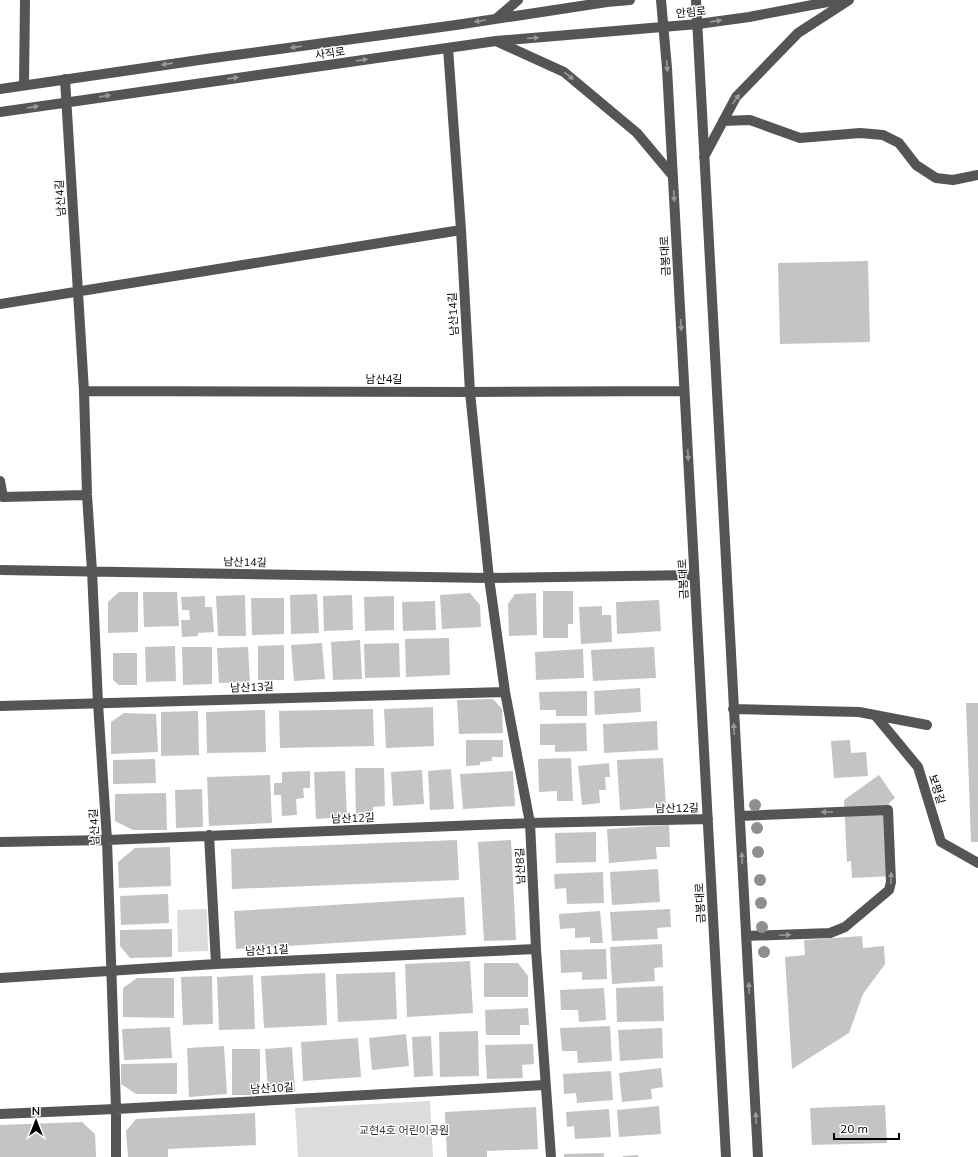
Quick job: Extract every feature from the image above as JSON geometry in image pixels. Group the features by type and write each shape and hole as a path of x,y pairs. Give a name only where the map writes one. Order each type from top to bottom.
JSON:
{"street":[{"path":"24,85 25,0"},
{"path":"497,19 518,0"},
{"name":"사직로","path":"0,89 497,19 607,2 630,0"},
{"name":"금봉대로","path":"661,0 673,176 726,1157"},
{"path":"696,0 758,1157"},
{"name":"안림로","path":"664,27 698,24 838,0"},
{"path":"704,157 736,97 798,33 849,0"},
{"name":"사직로","path":"0,112 496,41 664,27"},
{"path":"496,41 564,72 637,133 673,176"},
{"name":"남산14길","path":"448,48 461,230 470,392 489,578"},
{"name":"남산4길","path":"65,79 84,391 87,495 107,840 110,970 116,1109 116,1157"},
{"path":"724,121 750,120 800,138 860,133 883,136 899,143 916,165 936,178 953,180 978,175"},
{"path":"0,304 461,230"},
{"name":"남산4길","path":"84,391 684,391"},
{"path":"0,481 3,497 87,495"},
{"name":"남산14길","path":"0,570 489,578 694,575"},
{"name":"남산8길","path":"489,578 505,692 530,823 536,949 551,1157"},
{"name":"남산13길","path":"0,706 505,692"},
{"path":"733,709 859,712 927,725"},
{"name":"보평길","path":"875,715 918,767 941,842 978,863"},
{"path":"740,816 888,810 891,882 888,890 845,927 830,933 746,936"},
{"name":"남산12길","path":"0,842 107,840 530,823 708,819"},
{"path":"209,835 216,964"},
{"name":"남산11길","path":"0,978 216,964 536,949"},
{"name":"남산10길","path":"0,1114 545,1085"}],"green space":[{"path":"207,909 208,951 178,952 177,910"},
{"name":"교현4호 어린이공원","path":"430,1101 433,1157 298,1157 295,1108"}],"building":[{"path":"868,261 870,342 780,344 778,263"},
{"path":"543,591 573,591 573,624 568,624 568,638 543,638"},
{"path":"119,592 138,592 138,632 108,633 108,602"},
{"path":"143,592 177,592 179,626 144,627"},
{"path":"470,593 480,605 481,627 442,629 440,595"},
{"path":"536,593 537,635 509,636 508,604 515,594"},
{"path":"317,594 319,633 291,634 290,595"},
{"path":"245,595 246,636 218,636 216,596"},
{"path":"352,595 353,630 324,631 323,596"},
{"path":"205,596 205,607 212,607 214,632 198,633 198,636 182,637 181,620 190,620 189,610 182,610 181,597"},
{"path":"394,596 394,630 365,631 364,597"},
{"path":"251,598 284,598 284,634 252,635"},
{"path":"659,600 661,631 617,634 616,602"},
{"path":"435,601 436,630 403,631 402,602"},
{"path":"602,606 602,615 611,615 612,642 581,644 579,607"},
{"path":"449,638 450,675 406,677 405,639"},
{"path":"360,640 362,679 333,680 331,642"},
{"path":"322,643 325,679 294,681 291,645"},
{"path":"399,643 400,677 365,678 364,644"},
{"path":"284,645 284,680 258,680 258,646"},
{"path":"175,646 176,681 146,682 145,647"},
{"path":"182,647 212,647 212,684 183,685"},
{"path":"248,647 250,682 219,683 217,648"},
{"path":"654,647 656,678 593,681 591,650"},
{"path":"583,649 584,678 536,680 535,652"},
{"path":"113,653 137,653 137,685 119,685 113,680"},
{"path":"640,688 641,712 595,715 594,691"},
{"path":"587,691 587,716 556,716 556,710 540,710 539,692"},
{"path":"493,699 502,709 503,733 459,734 457,700"},
{"path":"966,703 978,703 978,842 971,842"},
{"path":"433,707 434,746 386,748 384,709"},
{"path":"373,709 374,746 280,748 279,711"},
{"path":"265,710 266,752 207,753 206,712"},
{"path":"198,711 199,755 161,756 161,712"},
{"path":"124,713 156,714 158,752 111,754 111,722"},
{"path":"657,721 658,750 604,753 603,724"},
{"path":"586,723 587,751 555,752 555,745 540,745 540,724"},
{"path":"466,740 503,740 503,757 492,757 492,761 480,762 480,765 466,766"},
{"path":"850,740 851,753 866,752 868,776 834,778 831,741"},
{"path":"571,758 573,801 557,801 557,791 539,792 538,759"},
{"path":"663,758 666,807 620,810 617,760"},
{"path":"155,759 156,783 113,784 113,760"},
{"path":"609,763 610,777 605,777 606,790 599,790 600,803 582,805 578,766"},
{"path":"355,768 384,768 385,806 373,807 373,816 356,817"},
{"path":"451,769 454,809 430,810 428,771"},
{"path":"422,770 424,804 393,806 391,772"},
{"path":"310,771 310,788 303,788 304,798 296,799 297,815 282,816 281,795 274,795 274,783 282,783 282,772"},
{"path":"345,771 347,817 316,819 314,772"},
{"path":"513,771 515,806 463,809 460,774"},
{"path":"270,775 272,823 209,826 207,777"},
{"path":"879,775 895,798 889,803 893,876 852,878 851,861 847,862 844,800"},
{"path":"202,789 203,827 176,828 175,790"},
{"path":"166,793 167,830 133,830 115,821 115,794"},
{"path":"669,825 670,847 656,847 657,859 609,863 607,829"},
{"path":"596,832 596,862 556,863 555,833"},
{"path":"457,840 459,880 232,889 231,849"},
{"path":"511,840 516,940 484,941 478,842"},
{"path":"170,847 171,886 119,888 118,862 135,848"},
{"path":"658,869 660,902 612,905 610,872"},
{"path":"603,872 604,903 567,904 566,888 555,889 554,874"},
{"path":"168,894 169,923 121,925 120,896"},
{"path":"464,897 466,935 236,949 234,911"},
{"path":"670,909 671,927 657,928 658,939 612,941 610,912"},
{"path":"600,911 603,943 590,943 590,937 575,938 575,928 560,929 559,914"},
{"path":"172,929 172,957 130,958 120,946 120,930"},
{"path":"862,936 863,948 884,946 885,964 863,994 849,1033 792,1069 785,957 805,955 804,940"},
{"path":"662,944 663,967 654,968 655,981 612,984 610,947"},
{"path":"606,949 607,979 582,980 582,972 561,973 560,950"},
{"path":"470,961 473,1013 407,1017 405,964"},
{"path":"484,963 518,963 528,976 528,997 484,997"},
{"path":"395,972 397,1019 338,1022 336,974"},
{"path":"325,973 327,1025 264,1028 261,976"},
{"path":"253,975 255,1029 219,1030 217,977"},
{"path":"212,976 213,1024 183,1025 181,977"},
{"path":"137,978 174,978 174,1018 123,1017 123,988"},
{"path":"663,986 664,1021 617,1022 616,988"},
{"path":"604,988 606,1020 579,1022 578,1010 561,1010 560,990"},
{"path":"528,1008 529,1025 520,1025 520,1035 486,1035 485,1010"},
{"path":"610,1026 612,1061 578,1063 577,1051 562,1051 560,1028"},
{"path":"170,1027 172,1058 124,1060 122,1029"},
{"path":"662,1028 663,1058 620,1061 618,1030"},
{"path":"478,1031 479,1076 440,1077 439,1032"},
{"path":"406,1034 409,1066 372,1070 369,1038"},
{"path":"431,1036 433,1076 414,1077 412,1037"},
{"path":"358,1038 361,1077 303,1081 301,1042"},
{"path":"533,1044 534,1064 522,1065 523,1078 487,1079 485,1045"},
{"path":"224,1046 227,1094 189,1097 187,1048"},
{"path":"292,1047 295,1091 268,1093 265,1049"},
{"path":"232,1049 260,1049 260,1095 232,1095"},
{"path":"177,1063 177,1094 136,1094 121,1084 121,1064"},
{"path":"661,1068 663,1087 651,1089 652,1099 622,1102 619,1073"},
{"path":"611,1071 613,1100 577,1103 576,1093 564,1094 563,1074"},
{"path":"885,1105 887,1143 812,1145 810,1108"},
{"path":"659,1106 661,1134 619,1137 617,1110"},
{"path":"536,1107 538,1149 487,1151 487,1157 447,1157 445,1112"},
{"path":"609,1109 611,1137 575,1139 574,1126 567,1127 566,1112"},
{"path":"255,1113 256,1145 168,1149 168,1157 128,1157 126,1131 136,1119"},
{"path":"82,1122 95,1134 96,1157 0,1157 0,1125"},
{"path":"604,1153 604,1157 564,1157 564,1154"},
{"path":"638,1155 638,1157 623,1157 623,1156"}]}
